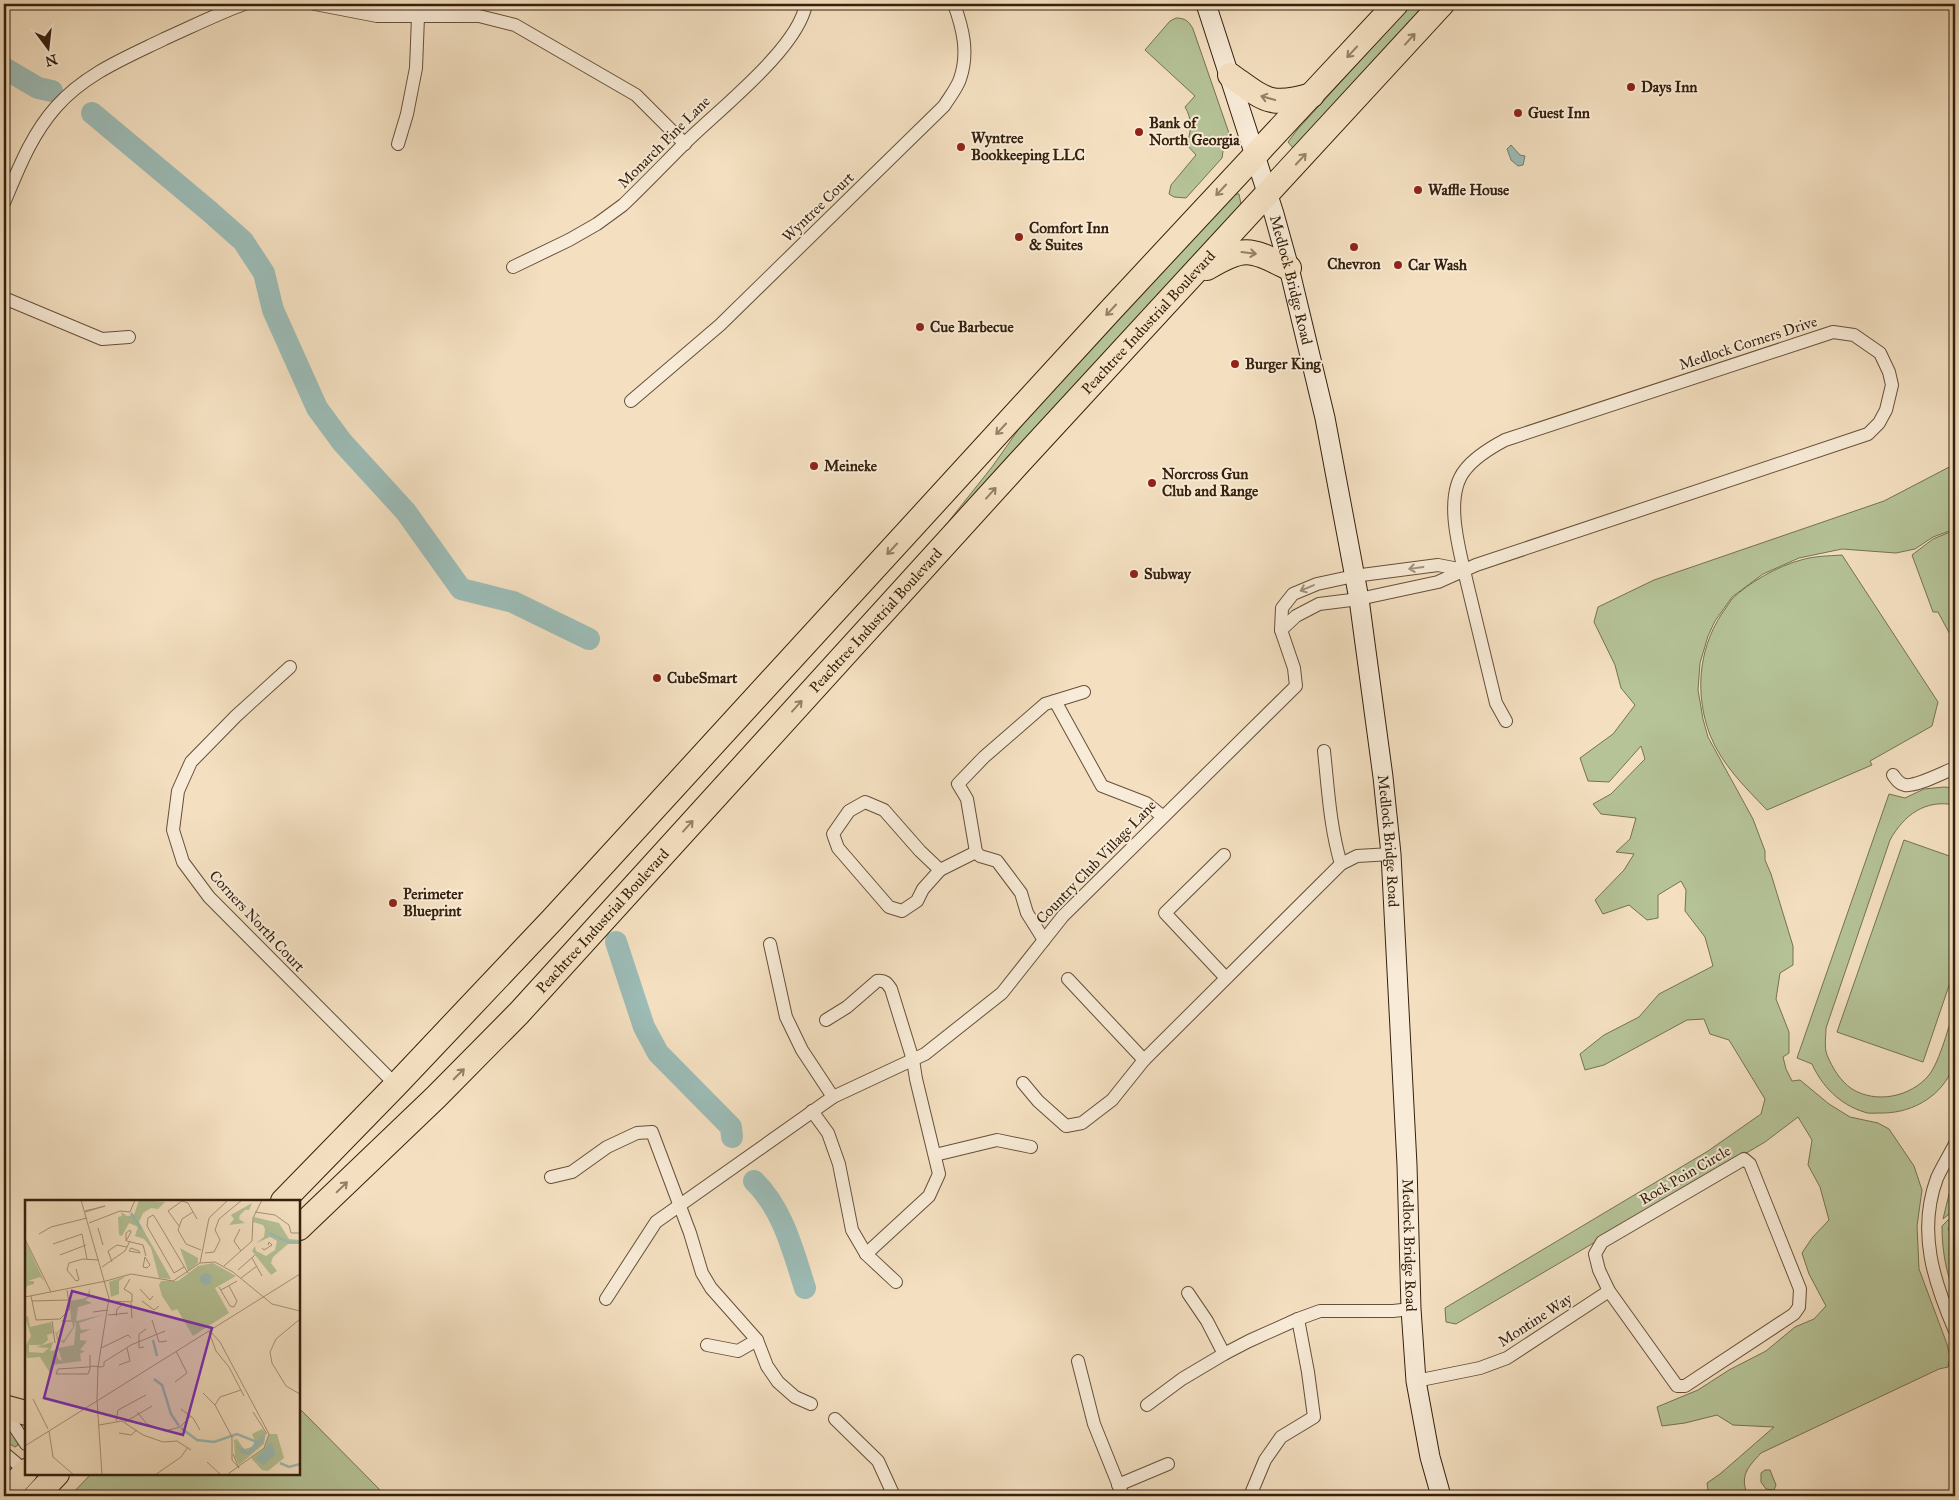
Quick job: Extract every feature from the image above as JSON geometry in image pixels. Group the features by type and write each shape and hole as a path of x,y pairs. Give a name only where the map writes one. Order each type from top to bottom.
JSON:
{"highway":[{"path":"284,1200 396,1086 558,913 1254,155 1396,4"},
{"name":"Peachtree Industrial Boulevard","path":"300,1227 436,1097 518,1013 1017,465 1442,4"},
{"path":"1230,75 1267,100 1290,101 1312,95"},
{"path":"1190,278 1222,259 1240,252 1255,252 1289,268"},
{"path":"4,1407 25,1413"},
{"path":"4,1495 21,1467"},
{"path":"36,1496 56,1475"}],"main road":[{"name":"Medlock Bridge Road","path":"1206,4 1230,75 1289,268 1324,418 1359,599 1383,777 1391,854 1407,1165 1411,1309 1416,1381 1430,1456 1441,1496"}],"street":[{"path":"4,203 28,147 50,114 70,92 88,78 118,61 222,12 244,4"},
{"path":"315,4 377,16 478,16 515,25 636,95 685,144"},
{"name":"Monarch Pine Lane","path":"513,268 570,240 597,224 623,205 763,69 788,42 805,10 806,4"},
{"name":"Wyntree Court","path":"631,401 720,325 944,106 960,81 966,54 961,23 954,4"},
{"path":"398,144 407,114 416,68 418,17"},
{"path":"4,298 102,339 129,337"},
{"name":"Medlock Corners Drive","path":"1359,599 1438,582 1464,570 1868,434 1879,423 1886,410 1892,385 1889,372 1880,353 1854,335 1833,332 1505,440 1464,470 1457,484 1454,510 1458,544 1464,570 1496,703 1506,722"},
{"name":"Medlock Corners Drive","path":"1354,576 1438,565 1464,570"},
{"name":"Country Club Village Lane","path":"606,1299 656,1222 680,1207 833,1097 925,1054 1002,993 1063,916 1162,816 1296,686 1294,668 1281,630 1282,608 1293,594 1317,584 1354,576"},
{"path":"1281,630 1296,616 1319,604 1359,599"},
{"name":"Corners North Court","path":"290,667 236,716 191,762 178,791 173,830 184,862 209,897 396,1086"},
{"path":"1044,940 1027,913 1021,893 998,861 980,856 976,852 967,799 958,784 984,757 1045,704 1084,692"},
{"path":"1055,701 1102,786 1146,803 1162,816"},
{"path":"1324,751 1332,815 1341,864"},
{"path":"1893,775 1898,781 1906,785 1914,784 1955,768"},
{"path":"940,870 920,851 884,810 865,802 849,811 833,834 838,848 889,907 902,911 917,901 923,889 940,870 976,852"},
{"path":"1023,1083 1038,1101 1066,1126 1082,1123 1112,1100 1144,1060 1341,864 1357,856 1391,854"},
{"path":"1224,855 1165,913 1226,978"},
{"path":"770,944 786,1016 802,1050 833,1097"},
{"path":"1068,980 1144,1060"},
{"path":"826,1020 847,1007 877,981 887,982 891,989 913,1060 939,1174 929,1196 866,1254"},
{"path":"812,1111 828,1133 836,1156 852,1230 866,1254 896,1282"},
{"path":"551,1177 572,1172 607,1146 637,1133 652,1132 706,1280 723,1303 757,1340 767,1366 778,1382 795,1397 811,1404"},
{"path":"935,1155 997,1140 1031,1148"},
{"path":"1955,1144 1937,1179 1928,1215 1929,1256 1943,1302 1955,1331"},
{"name":"Rock Poin Circle","path":"1744,1160 1750,1164 1800,1289 1798,1307 1794,1314 1685,1386 1677,1386 1608,1291 1599,1270 1595,1254 1602,1242 1744,1160"},
{"name":"Montine Way","path":"1416,1381 1480,1368 1507,1358 1608,1291"},
{"path":"1188,1293 1207,1321 1224,1354"},
{"path":"1147,1405 1182,1379 1224,1354 1298,1319 1320,1312 1411,1309"},
{"path":"1250,1496 1266,1460 1281,1436 1314,1417 1298,1319"},
{"path":"707,1345 738,1351 757,1340"},
{"path":"1078,1361 1094,1424 1121,1491 1168,1464"},
{"path":"4,1411 25,1442"},
{"path":"835,1419 878,1461 894,1496"},
{"path":"4,1453 21,1467"}],"green space":[{"path":"1412,4 1433,4 1293,148 1288,142 1297,130"},
{"path":"1176,18 1186,20 1193,29 1230,136 1222,138 1224,145 1222,158 1186,198 1174,197 1169,194 1171,185 1196,155 1186,144 1190,126 1189,116 1185,107 1195,96 1145,50 1170,21"},
{"path":"1232,194 1239,194 1240,208 937,536 992,467 1033,409"},
{"path":"1955,464 1955,529 1933,537 1915,549 1896,553 1842,549 1799,558 1763,574 1732,597 1715,621 1708,636 1700,663 1698,690 1708,737 1753,819 1765,851 1765,860 1793,946 1793,965 1780,973 1776,999 1789,1032 1789,1053 1783,1057 1786,1069 1792,1081 1800,1080 1829,1104 1850,1117 1878,1123 1889,1129 1914,1166 1922,1190 1917,1226 1919,1269 1947,1344 1950,1357 1948,1367 1939,1369 1761,1453 1746,1472 1744,1483 1748,1496 1709,1496 1707,1483 1774,1427 1733,1425 1717,1415 1685,1423 1662,1426 1657,1407 1698,1390 1729,1370 1766,1351 1795,1327 1814,1319 1826,1306 1809,1274 1802,1253 1812,1238 1829,1220 1820,1187 1808,1165 1812,1140 1798,1117 1765,1142 1456,1324 1446,1322 1445,1308 1708,1151 1761,1114 1765,1099 1729,1040 1710,1034 1704,1019 1687,1020 1604,1065 1585,1070 1580,1054 1604,1035 1639,1017 1659,994 1713,966 1705,937 1685,911 1686,890 1681,881 1658,895 1658,918 1647,920 1629,905 1603,914 1595,900 1624,870 1634,854 1616,852 1630,839 1636,818 1601,814 1593,804 1611,794 1645,759 1641,746 1609,782 1588,781 1580,758 1613,734 1635,705 1621,688 1615,665 1594,622 1598,607 1654,580 1884,501"},
{"path":"1955,530 1955,651 1951,643 1953,640 1938,612 1933,612 1912,555 1933,539"},
{"path":"1842,555 1938,702 1932,726 1870,761 1872,765 1767,810 1728,766 1710,735 1705,720 1701,689 1703,658 1707,643 1713,629 1732,599 1755,581 1783,566 1801,560"},
{"path":"1955,788 1955,805 1934,804 1916,811 1902,823 1890,840 1826,1028 1825,1045 1827,1055 1834,1069 1840,1078 1852,1089 1861,1094 1872,1096 1893,1096 1913,1089 1929,1075 1940,1052 1955,1007 1955,1057 1951,1072 1945,1082 1921,1103 1912,1108 1890,1113 1866,1113 1855,1109 1839,1099 1826,1087 1812,1064 1797,1058 1889,794 1905,798 1924,789"},
{"path":"1904,840 1955,858 1955,968 1923,1062 1837,1032"},
{"path":"1955,1184 1955,1209 1943,1219 1951,1186"},
{"path":"1955,1213 1955,1225 1948,1228 1955,1246 1955,1252 1949,1255 1955,1270 1955,1295 1945,1261 1942,1226"},
{"path":"300,1409 386,1496 70,1496 90,1475 300,1475"},
{"path":"4,1423 17,1440 18,1445 15,1447 4,1441"},
{"path":"1765,1470 1770,1470 1776,1485 1774,1490 1766,1489 1761,1482 1761,1473"}],"water":[{"path":"1511,145 1520,155 1525,156 1523,165 1518,166 1511,160 1507,149"}],"waterway":[{"path":"4,68 38,88 52,91"},
{"path":"92,113 243,241 264,273 273,310 317,408 342,442 406,512 461,589 513,602 589,639"},
{"path":"616,942 644,1027 658,1053 731,1127 732,1137"},
{"path":"754,1181 773,1204 780,1217 805,1288"}],"place":[{"name":"Days Inn","path":"1631,87"},
{"name":"Guest Inn","path":"1518,113"},
{"name":"Bank of North Georgia","path":"1139,132"},
{"name":"Wyntree Bookkeeping LLC","path":"961,147"},
{"name":"Waffle House","path":"1418,190"},
{"name":"Comfort Inn & Suites","path":"1019,237"},
{"name":"Chevron","path":"1354,247"},
{"name":"Car Wash","path":"1398,265"},
{"name":"Cue Barbecue","path":"920,327"},
{"name":"Burger King","path":"1235,364"},
{"name":"Meineke","path":"814,466"},
{"name":"Norcross Gun Club and Range","path":"1152,483"},
{"name":"Subway","path":"1134,574"},
{"name":"CubeSmart","path":"657,678"},
{"name":"Perimeter Blueprint","path":"393,903"}]}
